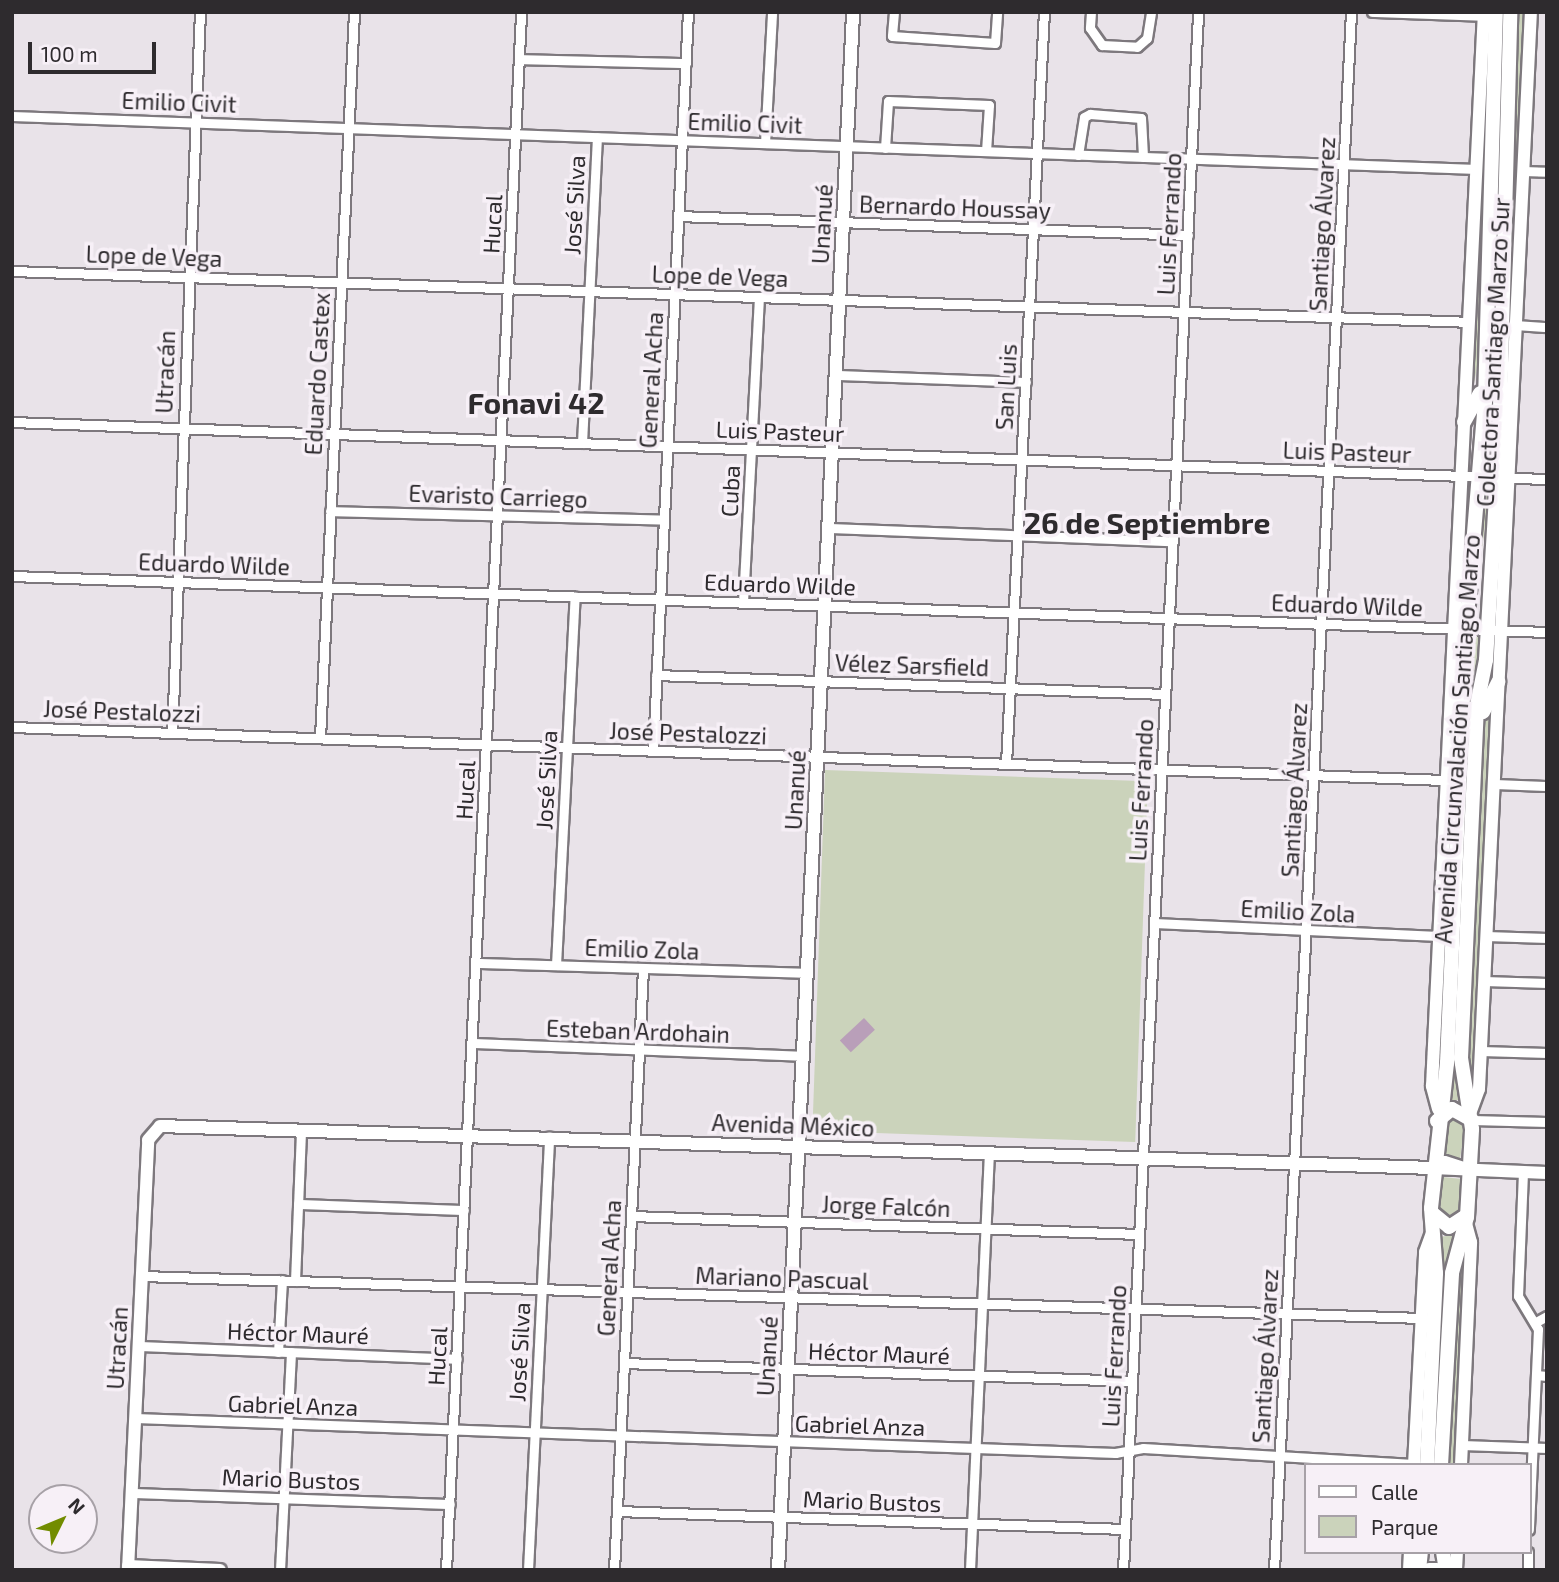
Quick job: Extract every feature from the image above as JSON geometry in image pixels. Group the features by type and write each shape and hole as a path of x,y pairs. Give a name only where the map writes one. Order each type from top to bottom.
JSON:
{"main road":[{"name":"Avenida Circunvalación Santiago Marzo","path":"1441,1463 1451,1278 1467,1217 1470,1170 1472,1116 1461,1058 1474,786 1494,630 1503,477 1510,12"},
{"name":"Avenida Circunvalación Santiago Marzo","path":"1427,1463 1433,1230 1431,1208 1436,1126 1447,1055 1460,628 1469,476 1487,332 1488,14"},
{"path":"1464,422 1480,397 1487,332"},
{"path":"1474,786 1483,708 1498,682"},
{"path":"1436,1126 1452,1109 1472,1116"},
{"path":"1431,1208 1437,1222 1449,1227 1461,1224 1467,1217"},
{"path":"1429,1570 1437,1570"}],"street":[{"name":"Utracán","path":"173,733 200,12"},
{"name":"Eduardo Castex","path":"320,738 354,12"},
{"name":"Hucal","path":"446,1570 521,12"},
{"name":"General Acha","path":"653,751 688,12"},
{"path":"765,143 772,12"},
{"name":"Unanué","path":"778,1570 853,12"},
{"path":"894,12 892,36 995,43 997,12"},
{"name":"San Luis","path":"1006,764 1044,12"},
{"path":"1091,12 1090,28 1101,45 1137,47 1147,38 1150,12"},
{"name":"Luis Ferrando","path":"1123,1570 1198,12"},
{"name":"Santiago Álvarez","path":"1274,1570 1351,12"},
{"path":"1372,12 1488,14"},
{"name":"Colectora Santiago Marzo Sur","path":"1503,477 1516,325 1531,12"},
{"name":"Colectora Santiago Marzo Sur","path":"1469,476 1464,422 1488,14"},
{"path":"519,59 686,63"},
{"path":"886,148 888,101 989,105 986,151"},
{"path":"1077,155 1090,114 1141,118 1143,157"},
{"name":"Emilio Civit","path":"12,116 1477,169"},
{"name":"José Silva","path":"582,443 597,137"},
{"path":"1523,171 1547,172"},
{"name":"Bernardo Houssay","path":"678,216 1188,235"},
{"name":"Lope de Vega","path":"12,271 1469,322"},
{"name":"Cuba","path":"743,602 759,297"},
{"path":"1516,325 1547,327"},
{"path":"836,376 1026,382"},
{"name":"Luis Pasteur","path":"12,422 1547,479"},
{"name":"Evaristo Carriego","path":"330,511 664,520"},
{"path":"828,528 1173,541"},
{"name":"Eduardo Wilde","path":"12,576 1547,632"},
{"name":"José Silva","path":"556,965 575,596"},
{"path":"1438,1109 1432,1086 1447,780 1460,628"},
{"path":"1494,630 1498,682 1480,1051 1472,1116 1547,1122"},
{"name":"Vélez Sarsfield","path":"656,675 1165,694"},
{"name":"José Pestalozzi","path":"12,727 1447,780"},
{"path":"1493,784 1547,786"},
{"name":"Emilio Zola","path":"1154,923 1439,936"},
{"path":"1486,936 1547,939"},
{"name":"Emilio Zola","path":"475,963 807,974"},
{"name":"General Acha","path":"614,1570 643,968"},
{"path":"1484,981 1547,983"},
{"name":"Esteban Ardohain","path":"472,1043 803,1056"},
{"path":"1480,1051 1547,1053"},
{"path":"295,1281 301,1129"},
{"name":"Avenida México","path":"152,1130 301,1129 1433,1168 1445,1162 1470,1170 1547,1172"},
{"name":"Utracán","path":"128,1568 138,1346 152,1130"},
{"name":"José Silva","path":"528,1570 549,1137"},
{"path":"970,1570 989,1153"},
{"path":"1522,1172 1518,1298 1536,1322 1531,1489"},
{"path":"298,1204 464,1210"},
{"name":"Jorge Falcón","path":"631,1216 1139,1234"},
{"path":"1461,1463 1471,1242 1467,1217"},
{"path":"1414,1463 1425,1251 1433,1230"},
{"name":"Mariano Pascual","path":"142,1276 1421,1318"},
{"path":"278,1352 282,1280"},
{"path":"1536,1322 1547,1316"},
{"name":"Héctor Mauré","path":"138,1346 457,1359"},
{"path":"281,1570 291,1352"},
{"name":"Héctor Mauré","path":"624,1363 1132,1381"},
{"path":"1536,1375 1547,1376"},
{"name":"Gabriel Anza","path":"135,1418 975,1448 1280,1456 1397,1463"},
{"path":"1462,1446 1547,1448"},
{"name":"Mario Bustos","path":"131,1493 450,1504"},
{"name":"Mario Bustos","path":"617,1511 1125,1529"},
{"path":"128,1568 220,1570"}],"green space":[{"path":"1487,12 1483,332 1470,407"},
{"path":"1514,12 1527,12 1506,445"},
{"path":"1482,485 1490,486 1474,619 1466,618"},
{"path":"1472,636 1481,637 1460,1100 1448,1100"},
{"path":"1493,695 1474,1093 1467,1070 1478,787 1485,711"},
{"path":"825,770 1148,781 1135,1142 812,1131"},
{"path":"1453,1117 1465,1126 1460,1159 1443,1157 1444,1123"},
{"path":"1442,1177 1462,1179 1457,1217 1440,1212"},
{"path":"1454,1235 1437,1463 1432,1463 1439,1237"},
{"path":"1466,1238 1457,1463 1446,1463 1455,1279"}],"shaded area":[{"path":"864,1018 875,1030 851,1052 840,1041"}],"district":[{"name":"Fonavi 42","path":"536,402"},
{"name":"26 de Septiembre","path":"1147,522"}]}
